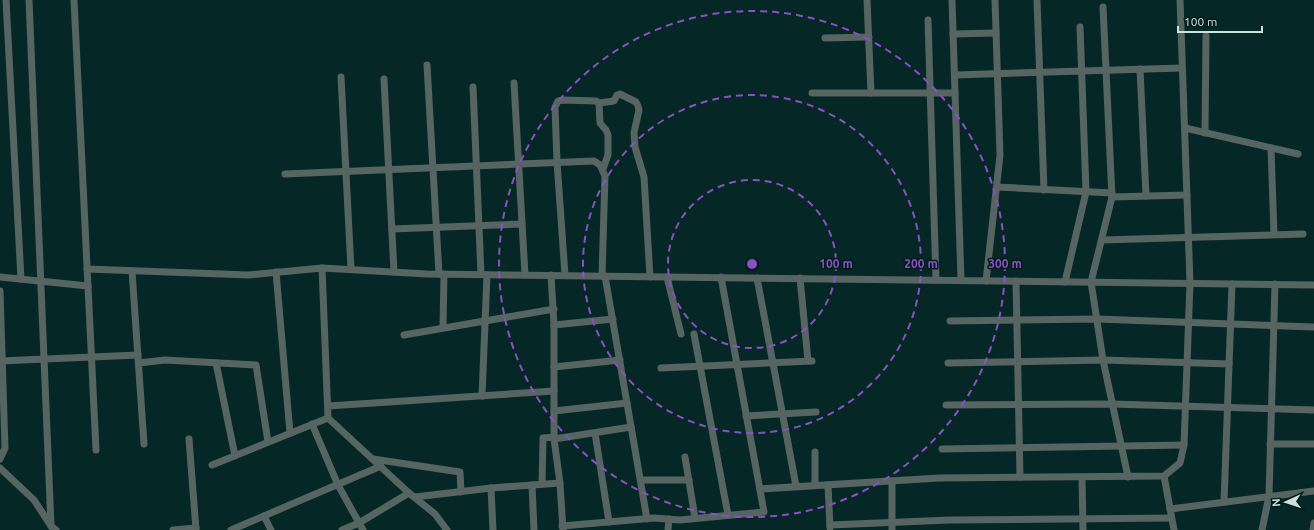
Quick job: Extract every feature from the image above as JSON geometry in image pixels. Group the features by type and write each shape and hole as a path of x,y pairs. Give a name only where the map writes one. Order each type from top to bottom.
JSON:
{"street":[{"path":"6,0 21,279"},
{"path":"29,0 44,359 54,528"},
{"path":"74,0 96,450"},
{"path":"868,0 871,93"},
{"path":"952,0 962,280"},
{"path":"986,281 1000,155 995,0"},
{"path":"1037,0 1044,190"},
{"path":"760,489 939,478 1164,476 1180,463 1184,445 1190,283 1180,0"},
{"path":"1103,7 1112,195 1091,282 1102,360 1128,477"},
{"path":"928,20 936,280"},
{"path":"1065,282 1086,192 1080,27"},
{"path":"953,34 996,33"},
{"path":"1205,133 1206,36"},
{"path":"825,38 869,37"},
{"path":"427,65 436,227 442,274 443,328"},
{"path":"955,75 1182,68"},
{"path":"1140,69 1146,196"},
{"path":"341,77 351,270"},
{"path":"384,78 394,272"},
{"path":"514,83 525,275"},
{"path":"473,87 479,226 484,274 485,321 482,396"},
{"path":"812,93 955,93"},
{"path":"565,276 557,162 556,104 558,101 563,100 596,101 599,103 614,102 617,95 620,94 636,102 639,110 634,133 635,147 644,177 650,276"},
{"path":"599,103 600,123 608,135 608,155 603,169"},
{"path":"1185,128 1298,154"},
{"path":"1271,148 1274,234"},
{"path":"285,174 594,161 603,169 605,176 604,276 613,319 647,519"},
{"path":"997,188 1086,192 1112,195 1187,195"},
{"path":"392,229 522,224"},
{"path":"1102,240 1303,234"},
{"path":"87,269 248,275 322,268 442,274 1314,285"},
{"path":"322,268 328,418 412,495 435,514 446,530"},
{"path":"132,271 144,444"},
{"path":"276,272 290,433"},
{"path":"552,275 554,309 554,438 560,483 563,528 609,522 647,519 669,520 764,512 721,277"},
{"path":"0,277 88,286"},
{"path":"667,277 681,334"},
{"path":"757,278 796,486"},
{"path":"661,368 810,361 800,278"},
{"path":"1016,281 1020,477"},
{"path":"1224,502 1232,284"},
{"path":"1262,530 1269,496 1275,284"},
{"path":"0,291 1,361 5,448 0,459"},
{"path":"404,335 554,309"},
{"path":"554,325 613,319"},
{"path":"950,321 1097,319 1314,327"},
{"path":"694,334 728,515"},
{"path":"1,361 138,355"},
{"path":"139,363 165,360 256,365 268,442"},
{"path":"554,367 620,360"},
{"path":"948,363 1102,360 1229,364"},
{"path":"216,363 235,456"},
{"path":"328,406 554,391"},
{"path":"554,411 627,403"},
{"path":"946,405 1112,404 1314,410"},
{"path":"746,416 816,412"},
{"path":"212,465 328,418"},
{"path":"312,424 338,485 363,530"},
{"path":"542,484 543,438 554,438 632,427"},
{"path":"594,433 609,522"},
{"path":"173,530 196,529 189,439"},
{"path":"1270,444 1314,444"},
{"path":"942,449 1184,445"},
{"path":"815,452 815,485"},
{"path":"685,457 695,518"},
{"path":"373,459 460,472 461,492"},
{"path":"231,530 381,466"},
{"path":"0,468 34,500 54,528"},
{"path":"1164,476 1171,518 1175,530"},
{"path":"1082,477 1083,530"},
{"path":"641,480 689,480"},
{"path":"892,481 892,526"},
{"path":"342,530 359,523 412,495 560,483"},
{"path":"828,484 830,528 892,526 950,520 1171,518"},
{"path":"532,485 534,530"},
{"path":"491,488 493,530"},
{"path":"1170,509 1314,491"},
{"path":"264,516 271,530"},
{"path":"668,530 669,520"},
{"path":"1313,530 1314,523"}]}
